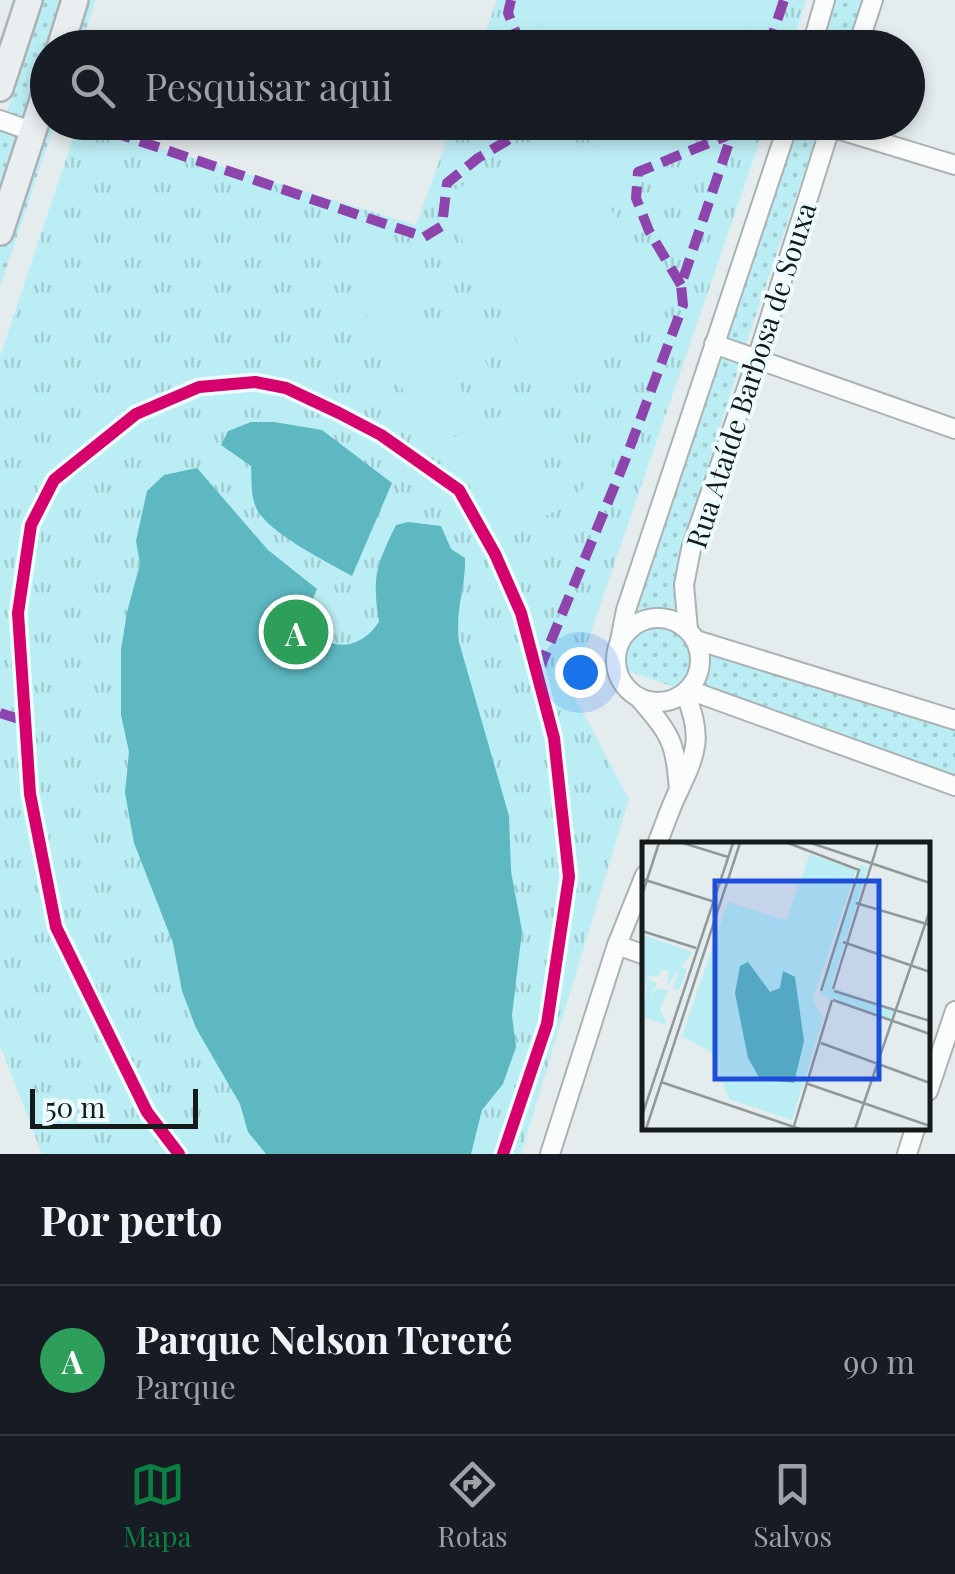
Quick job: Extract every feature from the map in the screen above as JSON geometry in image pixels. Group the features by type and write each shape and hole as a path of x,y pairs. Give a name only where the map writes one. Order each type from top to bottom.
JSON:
{"main road":[{"path":"0,88 29,0"},
{"path":"66,30 75,0"},
{"path":"0,232 31,140"}],"street":[{"path":"816,30 825,0"},
{"path":"863,30 873,0"},
{"path":"0,120 30,131"},
{"path":"678,791 676,752 666,729 628,690 616,667 620,641 626,610 782,140"},
{"name":"Rua Ataíde Barbosa de Souxa","path":"692,635 684,585 691,548 757,359 820,140"},
{"path":"876,140 955,165"},
{"path":"714,344 955,429"},
{"path":"620,641 638,622 665,618 692,635 955,720"},
{"path":"639,698 665,702 687,692 700,666 692,635"},
{"path":"687,692 955,786"},
{"path":"659,842 678,791 692,767 696,721 687,692"},
{"path":"550,1154 617,945 642,882"},
{"path":"617,945 642,954"},
{"path":"930,1086 955,1011"},
{"path":"908,1154 915,1129"}],"green space":[{"path":"44,0 96,0 86,30 34,30"},
{"path":"497,0 806,0 796,30 486,30"},
{"path":"677,0 692,30 538,30 524,1"},
{"path":"698,0 773,0 760,23 741,30 715,30"},
{"path":"816,0 863,0 853,30 807,30"},
{"path":"30,42 30,140 49,140 0,287 0,133"},
{"path":"72,140 134,140 416,225 447,140 760,140 571,690 629,799 521,1154 42,1154 0,1045 0,356"},
{"path":"550,140 574,140 666,311 537,379 440,198"},
{"path":"591,140 678,140 607,173"},
{"path":"771,140 815,140 741,359 684,546 674,621 955,717 955,787 623,669 615,632 629,578"},
{"path":"389,243 470,407 423,430 342,267"},
{"path":"440,269 505,401 489,409 424,277"},
{"path":"518,408 563,508 493,539 449,439"},
{"path":"600,440 618,446 589,526 571,520"}],"shaded area":[{"path":"251,422 322,430 392,483 352,576 289,539 259,513 253,496 251,466 221,445 228,431"},
{"path":"197,468 268,550 317,589 308,610 309,629 327,642 355,643 379,622 377,572 396,525 408,522 441,526 451,549 465,558 459,642 509,816 511,871 522,931 512,1015 516,1047 503,1084 482,1110 471,1154 266,1154 248,1132 240,1104 196,1028 182,991 173,943 134,843 125,793 129,752 121,715 121,650 140,564 136,541 147,491 164,475"}],"marked path":[{"path":"511,0 508,13 515,30"},
{"path":"774,30 784,0"},
{"path":"136,140 424,237 442,226 447,183 508,140"},
{"path":"681,285 649,231 636,198 638,172 716,140"},
{"path":"539,670 624,463 683,305 681,285 730,140"},
{"path":"0,713 25,721"}],"cycle path":[{"path":"179,1154 147,1112 56,927 30,794 18,613 31,525 54,480 136,414 199,387 255,382 286,388 381,435 459,490 495,554 521,613 554,738 569,877 547,1024 503,1154"}],"place":[{"name":"Parque Nelson Tereré","path":"296,632"}]}
